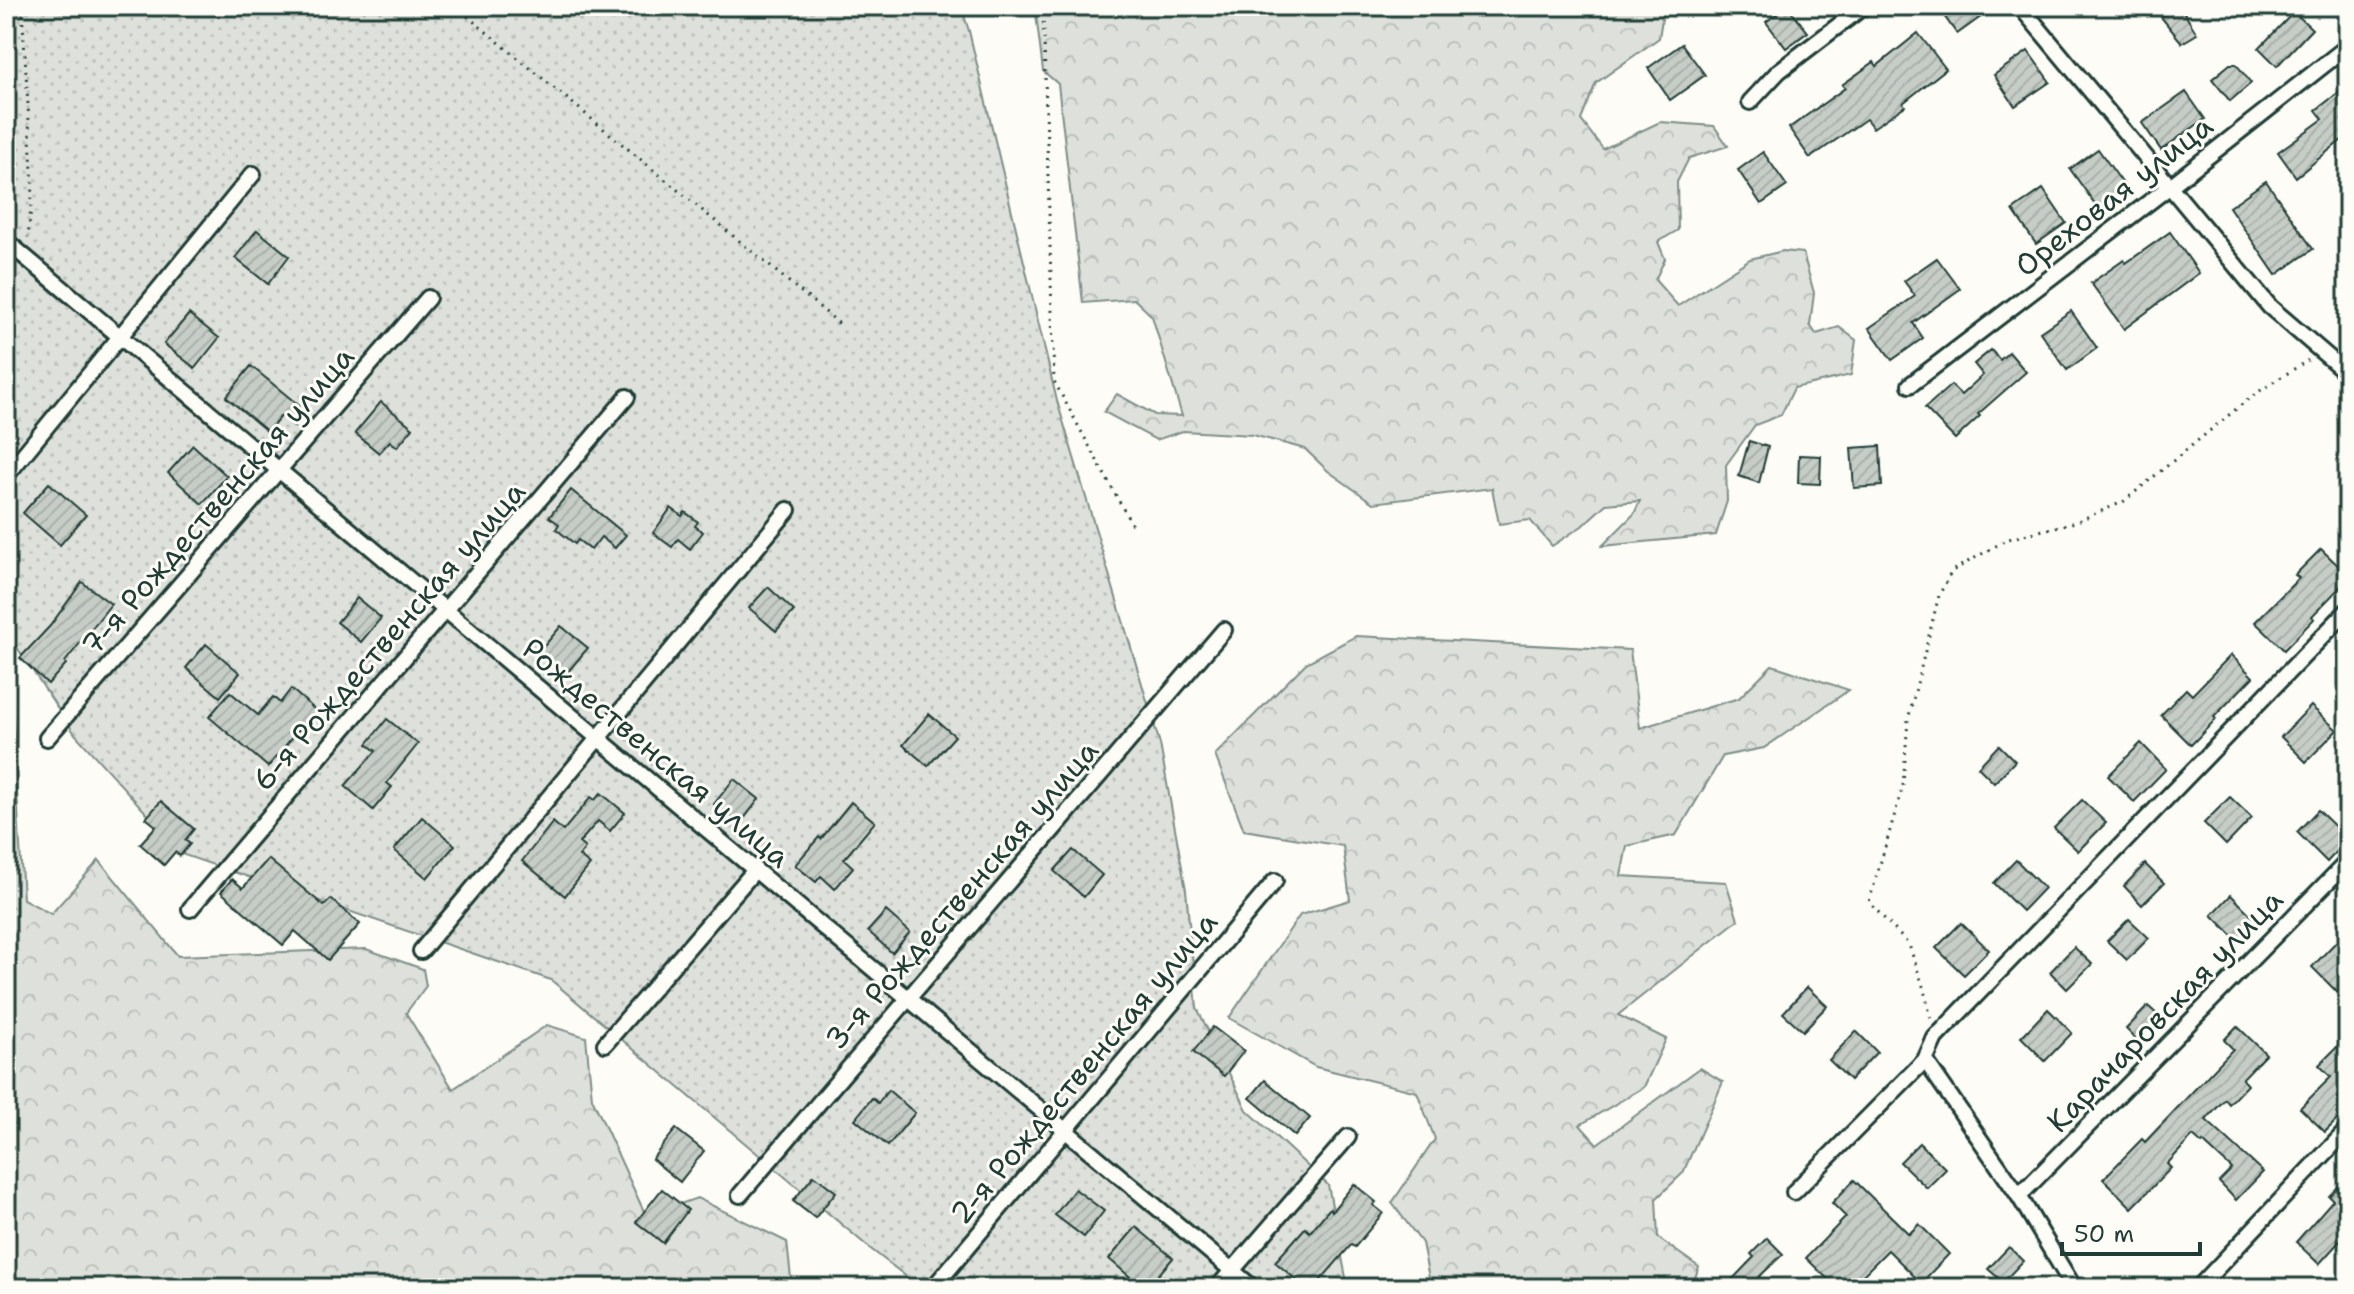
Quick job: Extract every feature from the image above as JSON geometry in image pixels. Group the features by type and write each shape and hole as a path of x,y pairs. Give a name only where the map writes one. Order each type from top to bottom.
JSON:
{"street":[{"path":"1750,102 1779,71 1864,6"},
{"path":"2020,6 2270,307 2348,374"},
{"name":"Ореховая улица","path":"1910,385 2348,46"},
{"path":"6,476 253,174"},
{"name":"Рождественская улица","path":"6,241 1253,1288"},
{"name":"7-я Рождественская улица","path":"47,738 428,298"},
{"name":"6-я Рождественская улица","path":"190,909 627,397"},
{"path":"421,951 788,510"},
{"path":"1794,1192 1925,1060 1935,1038 2348,610"},
{"name":"3-я Рождественская улица","path":"740,1195 1224,630"},
{"name":"Карачаровская улица","path":"2019,1196 2348,861"},
{"path":"605,1044 755,870"},
{"name":"2-я Рождественская улица","path":"933,1288 1275,881"},
{"path":"1925,1060 2019,1196 2074,1288"},
{"path":"2198,1288 2348,1129"},
{"path":"1217,1288 1348,1137"}],"path":[{"path":"22,6 33,187 27,258"},
{"path":"455,6 841,325"},
{"path":"1043,6 1054,381 1133,527"},
{"path":"1935,1038 1923,986 1909,945 1869,902 1903,786 1908,720 1939,595 1952,571 2008,539 2075,522 2123,502 2252,396 2320,351"}],"green space":[{"path":"6,6 961,6 1057,401 1160,744 1186,890 1197,1008 1247,1110 1328,1185 1348,1288 921,1288 551,980 184,855 75,734 6,631"},
{"path":"1035,6 1664,6 1659,38 1596,83 1581,120 1603,149 1660,122 1714,126 1728,146 1689,158 1677,182 1678,230 1658,242 1665,259 1655,280 1678,306 1750,259 1783,251 1803,253 1814,293 1810,325 1816,334 1839,327 1856,340 1851,375 1794,388 1781,415 1755,425 1726,465 1727,501 1716,535 1602,546 1634,514 1640,501 1606,504 1582,526 1552,546 1530,520 1499,524 1492,488 1373,503 1328,471 1305,449 1253,435 1183,431 1156,440 1104,412 1117,394 1155,415 1182,416 1152,316 1134,299 1083,303 1058,84 1043,71"},
{"path":"1356,636 1630,650 1640,728 1739,698 1772,665 1849,690 1764,748 1723,756 1676,835 1627,846 1621,876 1726,882 1738,920 1618,1015 1666,1039 1644,1087 1580,1125 1597,1144 1700,1068 1723,1082 1683,1173 1656,1199 1658,1238 1699,1267 1691,1288 1431,1288 1422,1243 1392,1203 1435,1139 1417,1092 1316,1067 1229,1018 1300,915 1350,900 1343,846 1244,830 1215,755 1306,663"},
{"path":"6,695 12,703 23,899 51,914 99,860 178,956 366,949 423,969 426,986 406,1013 453,1089 547,1025 586,1037 592,1098 646,1216 697,1198 787,1242 791,1278 819,1288 6,1288"}],"building":[{"path":"1787,6 1808,32 1786,48 1766,22"},
{"path":"1937,6 1975,6 1982,16 1957,34"},
{"path":"2180,6 2197,34 2182,43 2161,17"},
{"path":"2294,12 2312,29 2277,66 2259,48"},
{"path":"1918,33 1946,69 1903,103 1905,106 1873,128 1866,119 1810,158 1789,128 1845,88 1842,85 1874,62 1877,66"},
{"path":"1682,44 1705,75 1670,100 1648,68"},
{"path":"2028,51 2050,82 2015,106 1994,75"},
{"path":"2230,64 2236,64 2251,83 2230,101 2212,79"},
{"path":"2342,90 2348,99 2348,135 2296,177 2278,152 2323,119 2316,110"},
{"path":"2186,92 2205,119 2161,150 2142,123"},
{"path":"2098,149 2126,188 2098,208 2070,169"},
{"path":"1763,152 1787,186 1761,204 1738,170"},
{"path":"2266,181 2313,249 2276,275 2229,207"},
{"path":"2043,189 2066,223 2036,244 2013,210"},
{"path":"257,230 289,256 268,284 235,258"},
{"path":"2170,232 2199,273 2124,329 2091,283"},
{"path":"1937,258 1960,289 1913,323 1923,338 1892,360 1869,328 1915,296 1904,281"},
{"path":"2071,311 2097,348 2067,370 2040,332"},
{"path":"189,314 219,338 195,368 164,344"},
{"path":"1991,350 2000,360 2009,352 2026,372 1955,439 1925,408 1951,385 1961,395 1983,375 1974,364"},
{"path":"251,366 307,412 294,427 281,416 268,432 226,397"},
{"path":"381,402 413,428 397,447 390,441 379,453 355,433"},
{"path":"1749,441 1768,447 1759,483 1739,476"},
{"path":"193,445 227,476 202,504 168,473"},
{"path":"1880,446 1882,486 1854,488 1851,448"},
{"path":"1799,455 1821,456 1820,484 1798,483"},
{"path":"49,483 86,515 60,545 23,513"},
{"path":"571,490 626,535 615,548 601,537 591,550 578,540 575,544 556,529 559,524 549,517"},
{"path":"671,508 682,516 685,512 698,522 695,526 703,532 690,549 678,539 672,547 653,533"},
{"path":"2321,549 2348,575 2348,579 2284,650 2255,622 2299,578 2295,575"},
{"path":"82,582 111,604 48,684 20,658 50,626"},
{"path":"768,587 794,611 776,631 749,608"},
{"path":"357,598 381,618 361,642 337,622"},
{"path":"561,626 588,648 566,674 539,652"},
{"path":"206,644 240,673 220,697 186,668"},
{"path":"2231,655 2253,677 2191,745 2161,715 2186,689 2192,695"},
{"path":"291,689 319,713 308,726 304,723 268,767 209,717 230,692 258,715 273,697 280,703"},
{"path":"2311,706 2337,730 2306,762 2281,737"},
{"path":"929,714 955,736 928,766 903,745"},
{"path":"387,719 418,744 387,783 392,787 373,810 345,786 376,751 367,744"},
{"path":"2141,743 2166,769 2134,802 2108,776"},
{"path":"1999,745 2015,761 1994,783 1978,767"},
{"path":"734,779 759,799 740,824 714,804"},
{"path":"601,793 625,813 610,831 598,821 579,843 585,848 579,856 590,865 565,896 522,861 553,822 563,831 591,797 595,800"},
{"path":"2230,797 2252,818 2226,845 2204,823"},
{"path":"2082,800 2106,823 2078,851 2054,828"},
{"path":"161,801 194,829 185,840 190,844 180,856 175,852 164,865 140,844 156,826 146,818"},
{"path":"851,802 875,822 844,859 853,867 835,889 821,876 816,882 795,865"},
{"path":"2318,810 2348,839 2327,862 2297,832"},
{"path":"422,817 455,845 427,878 394,850"},
{"path":"1073,850 1102,875 1084,897 1054,871"},
{"path":"268,859 324,906 331,899 360,924 328,960 295,931 283,945 221,892 232,879 243,888"},
{"path":"2016,860 2044,888 2022,911 1994,883"},
{"path":"2145,864 2164,883 2142,905 2124,886"},
{"path":"2231,895 2257,921 2238,941 2212,915"},
{"path":"886,911 910,932 892,953 868,931"},
{"path":"2129,919 2149,938 2127,960 2107,941"},
{"path":"1961,923 1989,950 1964,975 1936,948"},
{"path":"2336,942 2348,954 2348,985 2339,994 2312,967"},
{"path":"2074,947 2092,964 2067,989 2050,972"},
{"path":"1807,987 1827,1006 1803,1031 1783,1013"},
{"path":"2148,1006 2160,1017 2137,1040 2126,1029"},
{"path":"2048,1009 2072,1033 2045,1061 2021,1037"},
{"path":"2237,1026 2266,1054 2242,1079 2247,1085 2229,1104 2225,1099 2206,1120 2263,1172 2236,1200 2219,1182 2232,1169 2193,1136 2167,1164 2171,1168 2132,1208 2103,1179 2142,1139 2145,1142 2233,1049 2224,1040"},
{"path":"1213,1027 1244,1051 1224,1076 1193,1052"},
{"path":"1856,1031 1877,1052 1850,1080 1829,1060"},
{"path":"2348,1036 2348,1086 2337,1097 2348,1109 2325,1132 2300,1108 2331,1077 2319,1065"},
{"path":"1265,1080 1310,1118 1295,1136 1250,1098"},
{"path":"888,1090 915,1113 888,1146 855,1119 872,1098 878,1103"},
{"path":"676,1129 704,1151 680,1182 652,1159"},
{"path":"1919,1143 1946,1169 1927,1188 1900,1162"},
{"path":"814,1175 836,1192 815,1218 793,1201"},
{"path":"2348,1177 2348,1232 2319,1264 2296,1242 2333,1200 2329,1196"},
{"path":"1854,1180 1909,1234 1919,1224 1949,1254 1921,1283 1888,1250 1850,1288 1837,1288 1806,1258 1846,1217 1832,1203"},
{"path":"1354,1184 1376,1202 1373,1205 1383,1213 1355,1247 1351,1245 1314,1288 1306,1288 1275,1262 1305,1228 1310,1232 1330,1208 1332,1211"},
{"path":"662,1189 688,1210 663,1243 636,1222"},
{"path":"1075,1189 1104,1211 1084,1237 1055,1215"},
{"path":"1136,1227 1173,1258 1147,1288 1143,1288 1109,1259"},
{"path":"1767,1238 1783,1254 1757,1279 1767,1288 1724,1288 1754,1257 1751,1254"},
{"path":"2009,1247 2023,1261 2003,1282 1988,1269"}]}
